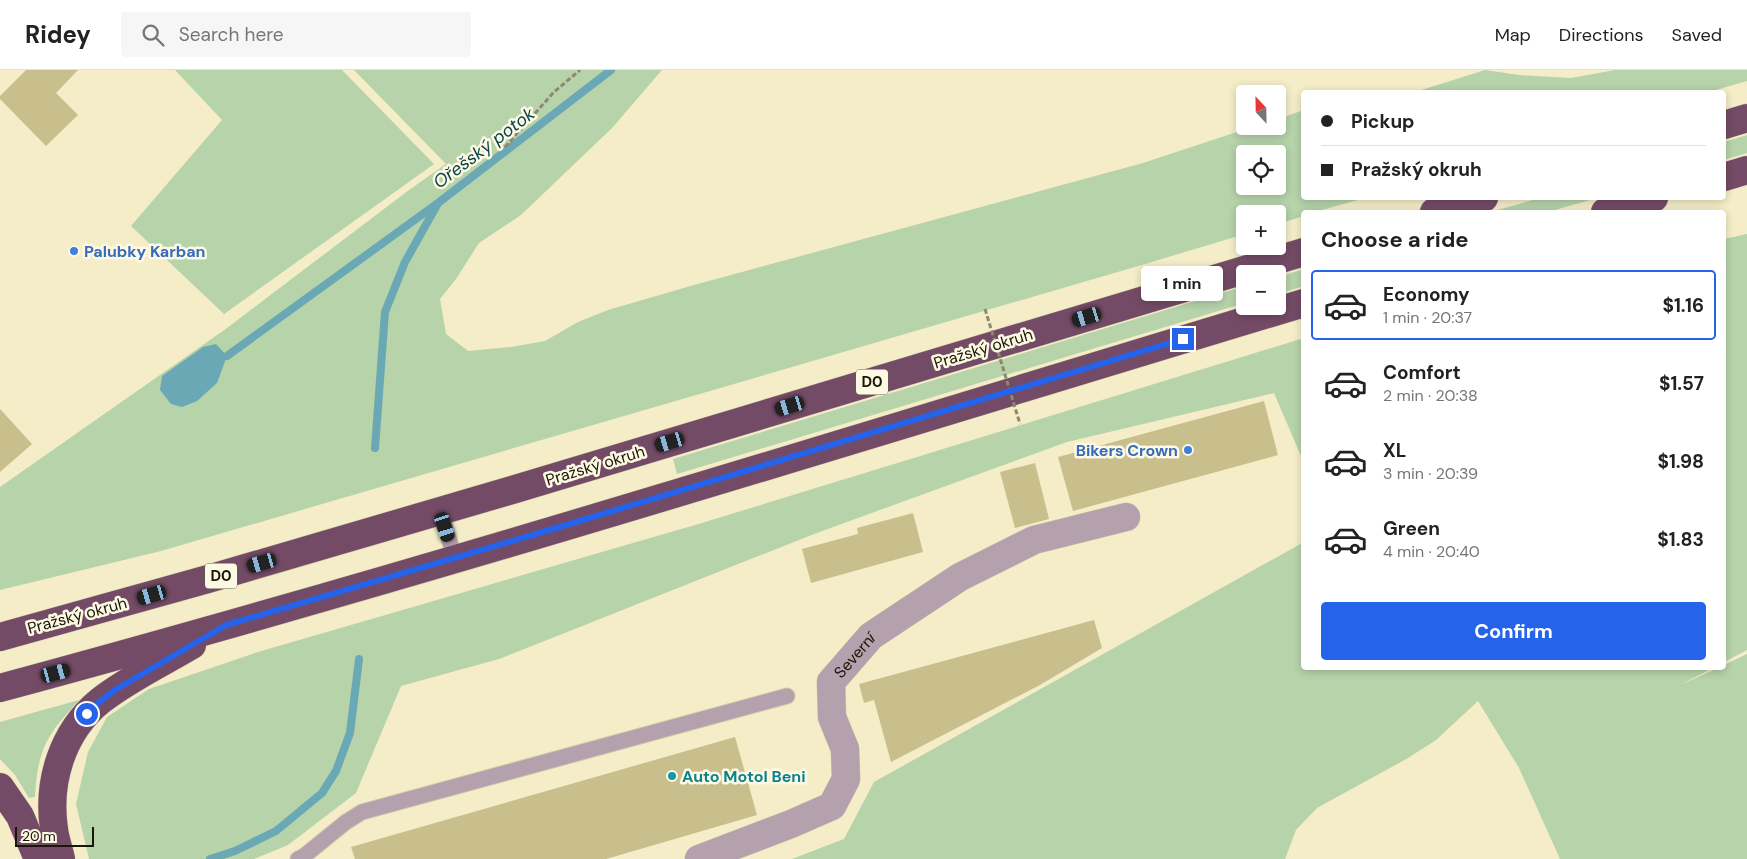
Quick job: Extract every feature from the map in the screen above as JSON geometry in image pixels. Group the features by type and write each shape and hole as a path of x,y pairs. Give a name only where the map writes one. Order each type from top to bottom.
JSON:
{"highway":[{"path":"1726,124 1747,118"},
{"path":"1726,176 1747,170"},
{"path":"1441,210 1477,200"},
{"path":"1612,210 1647,200"},
{"name":"Pražský okruh","path":"0,637 440,511 1301,253"},
{"path":"0,688 226,625 455,558 1301,304"},
{"path":"61,859 54,829 54,780 62,753 78,725 99,702 115,690 226,625"},
{"path":"0,787 20,816 38,859"}],"street":[{"name":"Severní","path":"700,859 832,806 846,779 845,749 832,717 831,682 871,636 960,577 1034,540 1126,517"}],"lane":[{"path":"440,511 455,558"},
{"path":"298,859 362,812 787,696"}],"path":[{"path":"505,146 554,92 580,70"},
{"path":"984,309 1020,424"}],"green space":[{"path":"175,70 342,70 434,164 224,314 131,226 222,120"},
{"path":"354,70 662,70 612,128 521,215 479,243 456,279 440,299 446,334 468,351 511,347 545,341 578,322 608,310 1143,163 1236,132 1236,135 1286,135 1286,116 1301,111 1301,200 1358,200 1322,210 1301,210 1301,217 1286,222 1286,205 1236,205 1236,237 161,551 0,590 0,487 227,328 446,164"},
{"path":"1485,70 1519,75 1571,78 1615,70 1747,70 1747,81 1716,90 1421,90"},
{"path":"1747,135 1747,153 1726,159 1726,141"},
{"path":"1533,200 1590,200 1555,210 1497,210"},
{"path":"1747,234 1747,650 1726,661 1726,239"},
{"path":"1301,270 1301,287 1286,292 1286,275"},
{"path":"1236,289 1236,306 677,474 673,459"},
{"path":"1301,339 1301,456 1274,393 1067,442 814,534 499,659 401,686 356,793 288,845 254,859 89,859 76,804 88,752 107,717 149,689 258,652 702,523"},
{"path":"1301,544 1301,670 1709,670 1680,685 1714,670 1726,670 1726,664 1747,654 1747,859 1560,859 1519,768 1478,701 1436,740 1408,758 1317,808 1296,830 1285,859 792,859 844,839 874,782"},
{"path":"79,700 58,724 48,740 39,764 35,797 29,798 15,775 0,759 0,722"}],"water":[{"path":"216,344 227,356 217,383 197,401 182,407 171,404 160,390 162,376 203,347"}],"building":[{"path":"26,70 78,70 56,93 78,115 46,146 0,99 0,96"},
{"path":"1264,401 1278,455 1073,511 1058,457"},
{"path":"0,409 32,444 0,472"},
{"path":"1035,463 1049,519 1015,528 1000,472"},
{"path":"913,513 923,552 811,583 802,549 858,534 857,528"},
{"path":"1094,620 1102,648 1040,685 891,762 874,700 864,703 859,684"},
{"name":"Auto Motol Beni","path":"735,737 757,815 606,859 355,859 351,847"}],"waterway":[{"path":"227,356 438,203 611,70"},
{"name":"Ořešský potok","path":"375,448 385,312 405,262 437,205"},
{"name":"Ořešský potok","path":"210,859 235,851 276,831 322,793 336,771 350,733 359,659"}],"place":[{"name":"Palubky Karban","path":"74,251"},
{"name":"Bikers Crown","path":"1188,450"},
{"name":"Auto Motol Beni","path":"672,776"}],"route":[{"path":"87,714 115,690 226,625 1006,394 1183,339"}]}
